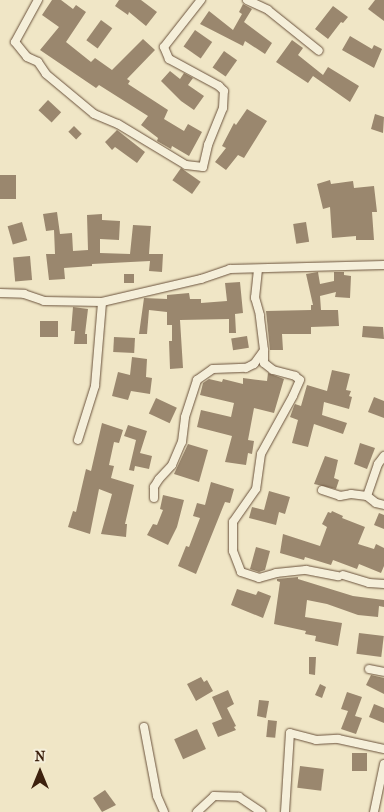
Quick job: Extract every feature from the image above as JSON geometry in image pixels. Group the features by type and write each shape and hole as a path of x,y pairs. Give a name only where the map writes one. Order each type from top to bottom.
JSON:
{"street":[{"path":"38,0 15,42 27,57 38,62 46,74 94,114 118,124 186,165 203,167 208,145 224,108 224,91 219,86 169,59 164,46 201,0"},
{"path":"247,0 268,10 319,51"},
{"path":"0,293 24,294 44,301 102,302 200,279 230,269 258,270 384,265"},
{"path":"258,270 255,298 260,315 264,363 273,370 295,376 300,380 294,396 261,454 256,489 234,522 233,551 241,572 259,578 276,572 306,570 369,583 384,584"},
{"path":"78,440 95,386 102,302"},
{"path":"154,498 154,488 158,479 172,465 182,442 185,417 197,380 212,369 246,368 254,364 264,350"},
{"path":"367,496 374,473 384,456"},
{"path":"322,490 340,496 351,494 367,496 376,503 384,505"},
{"path":"369,669 384,672"},
{"path":"144,727 157,796 164,812"},
{"path":"284,812 290,733 316,740 338,739 384,749"},
{"path":"374,812 384,764"},
{"path":"197,812 214,796 239,797 261,812"}],"building":[{"path":"52,0 61,0 73,9 76,5 86,12 66,42 91,62 95,58 112,70 143,39 155,50 127,79 130,81 128,84 168,110 164,119 184,131 188,124 202,132 189,156 172,146 171,149 157,141 158,138 141,125 148,116 99,85 96,88 40,50 59,27 42,15"},
{"path":"119,0 141,0 157,12 146,26 129,12 128,15 115,6"},
{"path":"375,0 384,0 384,21 368,9"},
{"path":"243,4 252,9 244,22 272,43 265,54 245,41 243,46 200,24 209,11 233,30 242,14 239,12"},
{"path":"333,6 348,17 343,23 341,22 328,39 315,29"},
{"path":"101,20 112,28 98,48 86,40"},
{"path":"195,30 212,42 201,58 184,46"},
{"path":"350,36 372,49 374,45 382,49 374,68 342,50"},
{"path":"292,40 303,48 298,55 323,75 328,67 359,86 350,102 313,76 308,83 276,62"},
{"path":"224,51 237,60 226,77 213,67"},
{"path":"170,71 180,79 184,73 193,78 188,85 204,96 194,110 181,101 161,81"},
{"path":"48,100 61,112 52,123 38,110"},
{"path":"247,109 267,121 244,158 238,155 226,170 215,162 226,148 222,146 234,123 236,125"},
{"path":"375,114 384,117 383,133 371,129"},
{"path":"74,126 82,134 76,139 68,132"},
{"path":"117,130 145,152 137,163 115,147 112,150 105,142"},
{"path":"181,168 201,182 192,194 172,180"},
{"path":"0,175 16,175 16,199 0,199"},
{"path":"330,180 331,184 353,181 354,188 374,186 377,212 372,212 374,240 356,240 356,236 332,238 330,207 323,209 317,184"},
{"path":"57,212 60,234 72,233 73,251 88,250 87,215 102,214 102,220 120,221 119,240 100,239 100,253 130,254 133,225 151,226 149,254 163,254 162,272 149,271 150,261 92,264 92,266 64,268 65,279 49,280 46,254 55,254 54,230 46,231 43,214"},
{"path":"22,222 27,240 13,244 8,226"},
{"path":"306,222 309,242 296,244 293,224"},
{"path":"30,256 32,280 15,281 13,257"},
{"path":"318,272 320,284 334,281 334,272 344,272 344,275 351,276 350,298 335,297 336,292 320,296 321,310 338,310 339,326 311,327 311,334 282,334 283,350 270,350 266,311 311,310 311,305 313,305 306,274"},
{"path":"124,274 134,274 134,283 124,283"},
{"path":"240,282 243,313 235,314 236,333 229,333 229,319 180,320 183,368 170,369 169,341 172,341 172,325 167,325 167,312 149,310 147,334 139,334 144,298 167,299 167,295 189,293 190,299 201,299 201,303 227,301 225,283"},
{"path":"73,307 88,309 85,334 87,334 87,344 74,344 75,331 71,331"},
{"path":"40,321 58,321 58,337 40,337"},
{"path":"363,326 383,327 384,339 362,337"},
{"path":"247,336 249,348 233,350 231,339"},
{"path":"114,337 135,338 134,353 113,352"},
{"path":"132,357 147,359 146,377 152,378 150,394 131,391 128,400 112,396 118,372 130,375"},
{"path":"332,370 350,374 346,390 351,391 349,396 352,397 349,409 324,402 322,415 347,423 343,434 314,424 308,447 292,443 298,420 290,417 295,404 301,406 307,385 327,391"},
{"path":"268,373 284,379 274,413 254,408 248,440 254,441 252,454 248,453 246,465 225,462 232,436 197,427 201,410 231,417 234,403 200,395 203,383 209,379 222,382 223,379 243,384 243,378 267,381"},
{"path":"374,397 384,401 384,418 368,412"},
{"path":"156,398 177,408 170,423 149,413"},
{"path":"102,423 123,430 119,443 114,442 109,465 114,466 111,478 134,485 125,524 127,524 126,537 101,534 112,494 99,489 90,534 68,527 73,511 76,512 86,469 91,471"},
{"path":"128,425 147,431 140,453 152,456 149,469 135,466 134,471 129,470 136,440 124,436"},
{"path":"360,443 375,448 367,469 354,464"},
{"path":"188,444 208,450 199,482 174,474"},
{"path":"325,456 338,460 334,478 339,480 336,489 314,484"},
{"path":"211,482 234,489 230,503 225,502 196,574 178,566 186,546 189,547 200,518 193,516 197,503 205,505"},
{"path":"269,491 290,497 285,514 279,512 276,525 249,518 252,507 264,510"},
{"path":"163,495 184,500 177,527 168,545 147,535 153,524 157,525 163,510 160,509"},
{"path":"332,511 343,516 342,518 365,527 358,544 374,549 376,544 384,548 384,566 381,573 359,564 357,569 333,560 331,565 305,557 304,560 280,553 283,534 320,546 327,527 322,524 328,512 331,513"},
{"path":"379,513 384,515 384,529 374,525"},
{"path":"256,547 270,551 265,570 259,572 250,569"},
{"path":"298,577 298,579 353,596 384,600 384,607 379,606 378,617 358,615 327,604 307,600 305,617 342,623 338,646 315,641 316,636 305,634 306,631 274,624 280,582 277,579"},
{"path":"237,589 256,595 258,591 271,596 263,618 231,605"},
{"path":"359,633 384,636 381,657 356,654"},
{"path":"309,657 316,657 315,675 309,674"},
{"path":"371,675 384,678 384,694 366,685"},
{"path":"201,677 204,682 207,680 213,691 196,701 187,684"},
{"path":"320,684 326,687 322,698 315,695"},
{"path":"228,690 234,704 227,708 236,726 234,727 236,730 218,737 212,723 222,719 212,697"},
{"path":"347,692 362,697 355,716 362,718 356,734 341,729 348,711 341,709"},
{"path":"259,700 269,701 266,718 257,716"},
{"path":"374,704 384,708 384,723 369,717"},
{"path":"268,720 277,721 275,738 266,737"},
{"path":"197,729 206,749 183,759 174,739"},
{"path":"352,753 367,753 367,771 352,771"},
{"path":"300,766 324,769 321,791 297,788"},
{"path":"105,790 116,805 102,812 93,798"}]}
